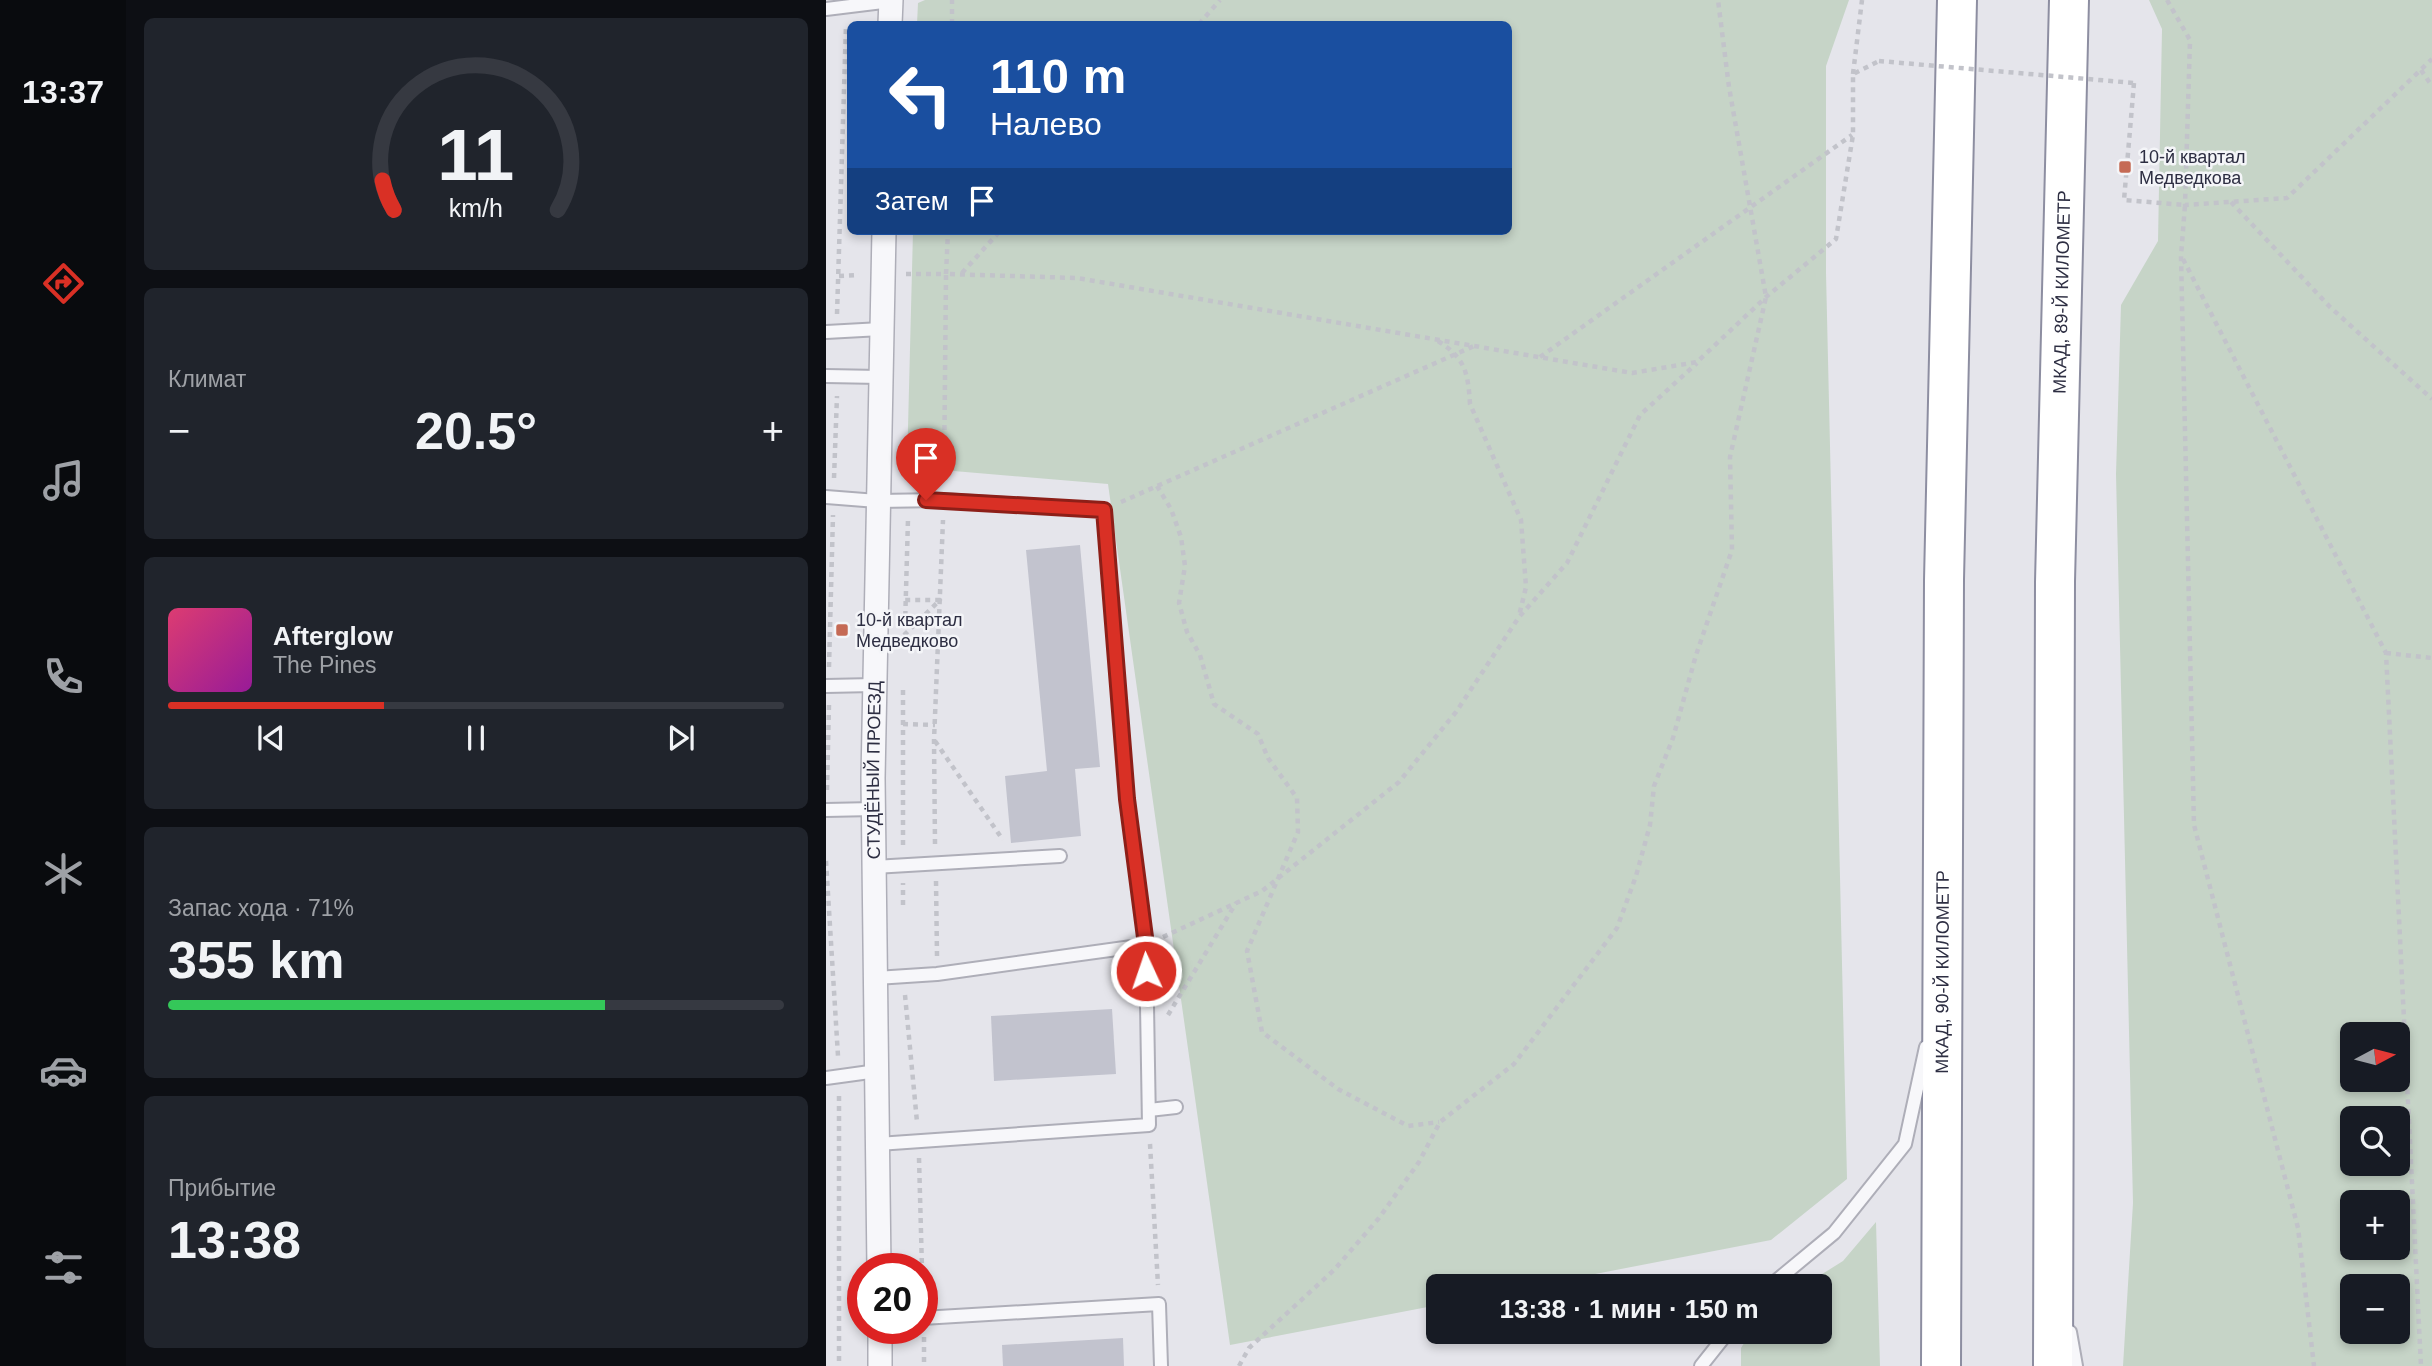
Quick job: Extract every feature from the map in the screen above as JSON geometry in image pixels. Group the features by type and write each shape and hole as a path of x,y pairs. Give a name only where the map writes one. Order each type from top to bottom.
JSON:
{"highway":[{"name":"МКАД, 90-Й КИЛОМЕТР","path":"1941,1366 1944,580 1957,0"},
{"name":"МКАД, 89-Й КИЛОМЕТР","path":"2052,1230 2055,583 2069,0"},
{"path":"2052,1230 2053,1366"}],"street":[{"path":"890,21 891,0"},
{"name":"СТУДЁНЫЙ ПРОЕЗД","path":"879,1253 874,685 884,235"},
{"path":"880,1344 880,1366"}],"lane":[{"path":"826,9 891,0"},
{"path":"831,332 881,329"},
{"path":"832,376 880,377"},
{"path":"830,498 877,501 943,500 1104,510 1127,799 1146,945 1149,1125 878,1144"},
{"path":"827,686 874,685"},
{"path":"826,810 874,809"},
{"path":"874,867 1060,856"},
{"path":"876,978 937,974 1146,945"},
{"path":"1784,1274 1834,1233 1905,1144 1941,979"},
{"path":"832,1077 877,1071"},
{"path":"1149,1110 1176,1107"},
{"path":"2052,1230 2076,1366"},
{"path":"938,1317 1159,1304 1161,1366"},
{"path":"1701,1366 1718,1344"}],"path":[{"path":"952,0 952,21"},
{"path":"1202,21 1220,0"},
{"path":"1239,1366 1249,1348 1334,1270 1380,1218 1419,1161 1440,1122 1514,1064 1617,928 1650,825 1654,786 1673,738 1696,655 1732,550 1730,457 1766,297 1729,87 1718,0"},
{"path":"1146,945 1262,891 1399,782 1456,712 1518,617 1567,563 1640,415 1766,297 1836,239 1853,135 1853,74 1862,0"},
{"path":"2167,0 2190,40 2181,256 2194,825 2298,1228 2314,1366"},
{"path":"831,332 847,7"},
{"path":"1853,74 1879,61 2134,83 2124,200 2185,205 2287,198 2432,59"},
{"path":"2421,70 2432,86"},
{"path":"1540,357 1853,135"},
{"path":"2231,202 2329,307 2432,400"},
{"path":"937,974 934,740 943,500 948,235"},
{"path":"961,274 996,235"},
{"path":"2181,256 2386,653 2421,1366"},
{"path":"946,274 1077,278 1632,373 1697,362"},
{"path":"1433,339 1457,353 1469,383 1470,404 1521,520 1526,587 1518,617"},
{"path":"1104,510 1474,345"},
{"path":"826,810 832,376"},
{"path":"1157,486 1171,509 1181,537 1185,566 1179,603 1187,632 1200,656 1214,704 1258,734 1268,758 1297,799 1298,832 1247,951 1262,1032 1338,1088 1408,1126 1440,1122"},
{"path":"905,600 940,600"},
{"path":"904,635 940,600"},
{"path":"2386,653 2432,657"},
{"path":"903,724 935,725"},
{"path":"934,740 1016,859"},
{"path":"826,861 839,1366"},
{"path":"1148,1048 1237,903"},
{"path":"1149,1125 1159,1304"}],"green space":[{"path":"925,0 1849,0 1826,66 1826,273 1847,1179 1771,1240 1595,1274 1426,1274 1426,1307 1230,1345 1108,484 907,467 913,235 1512,235 1512,21 917,21 918,3"},
{"path":"2149,0 2432,0 2432,1366 2123,1366 2133,1203 2116,474 2121,305 2158,241 2162,29"},
{"path":"1876,1222 1880,1366 1741,1366 1744,1344 1832,1344 1832,1274 1822,1274 1843,1261"}],"building":[{"path":"1080,545 1100,767 1075,769 1081,836 1011,843 1005,776 1047,771 1026,550"},
{"path":"1112,1009 1116,1074 994,1081 991,1016"},
{"path":"1123,1338 1124,1366 1003,1366 1002,1345"}],"place":[{"name":"10-й квартал Медведкова","path":"2125,167"},
{"name":"10-й квартал Медведково","path":"842,630"}],"route":[{"path":"926,500 1104,510 1127,799 1146,945 1146,971"}]}
